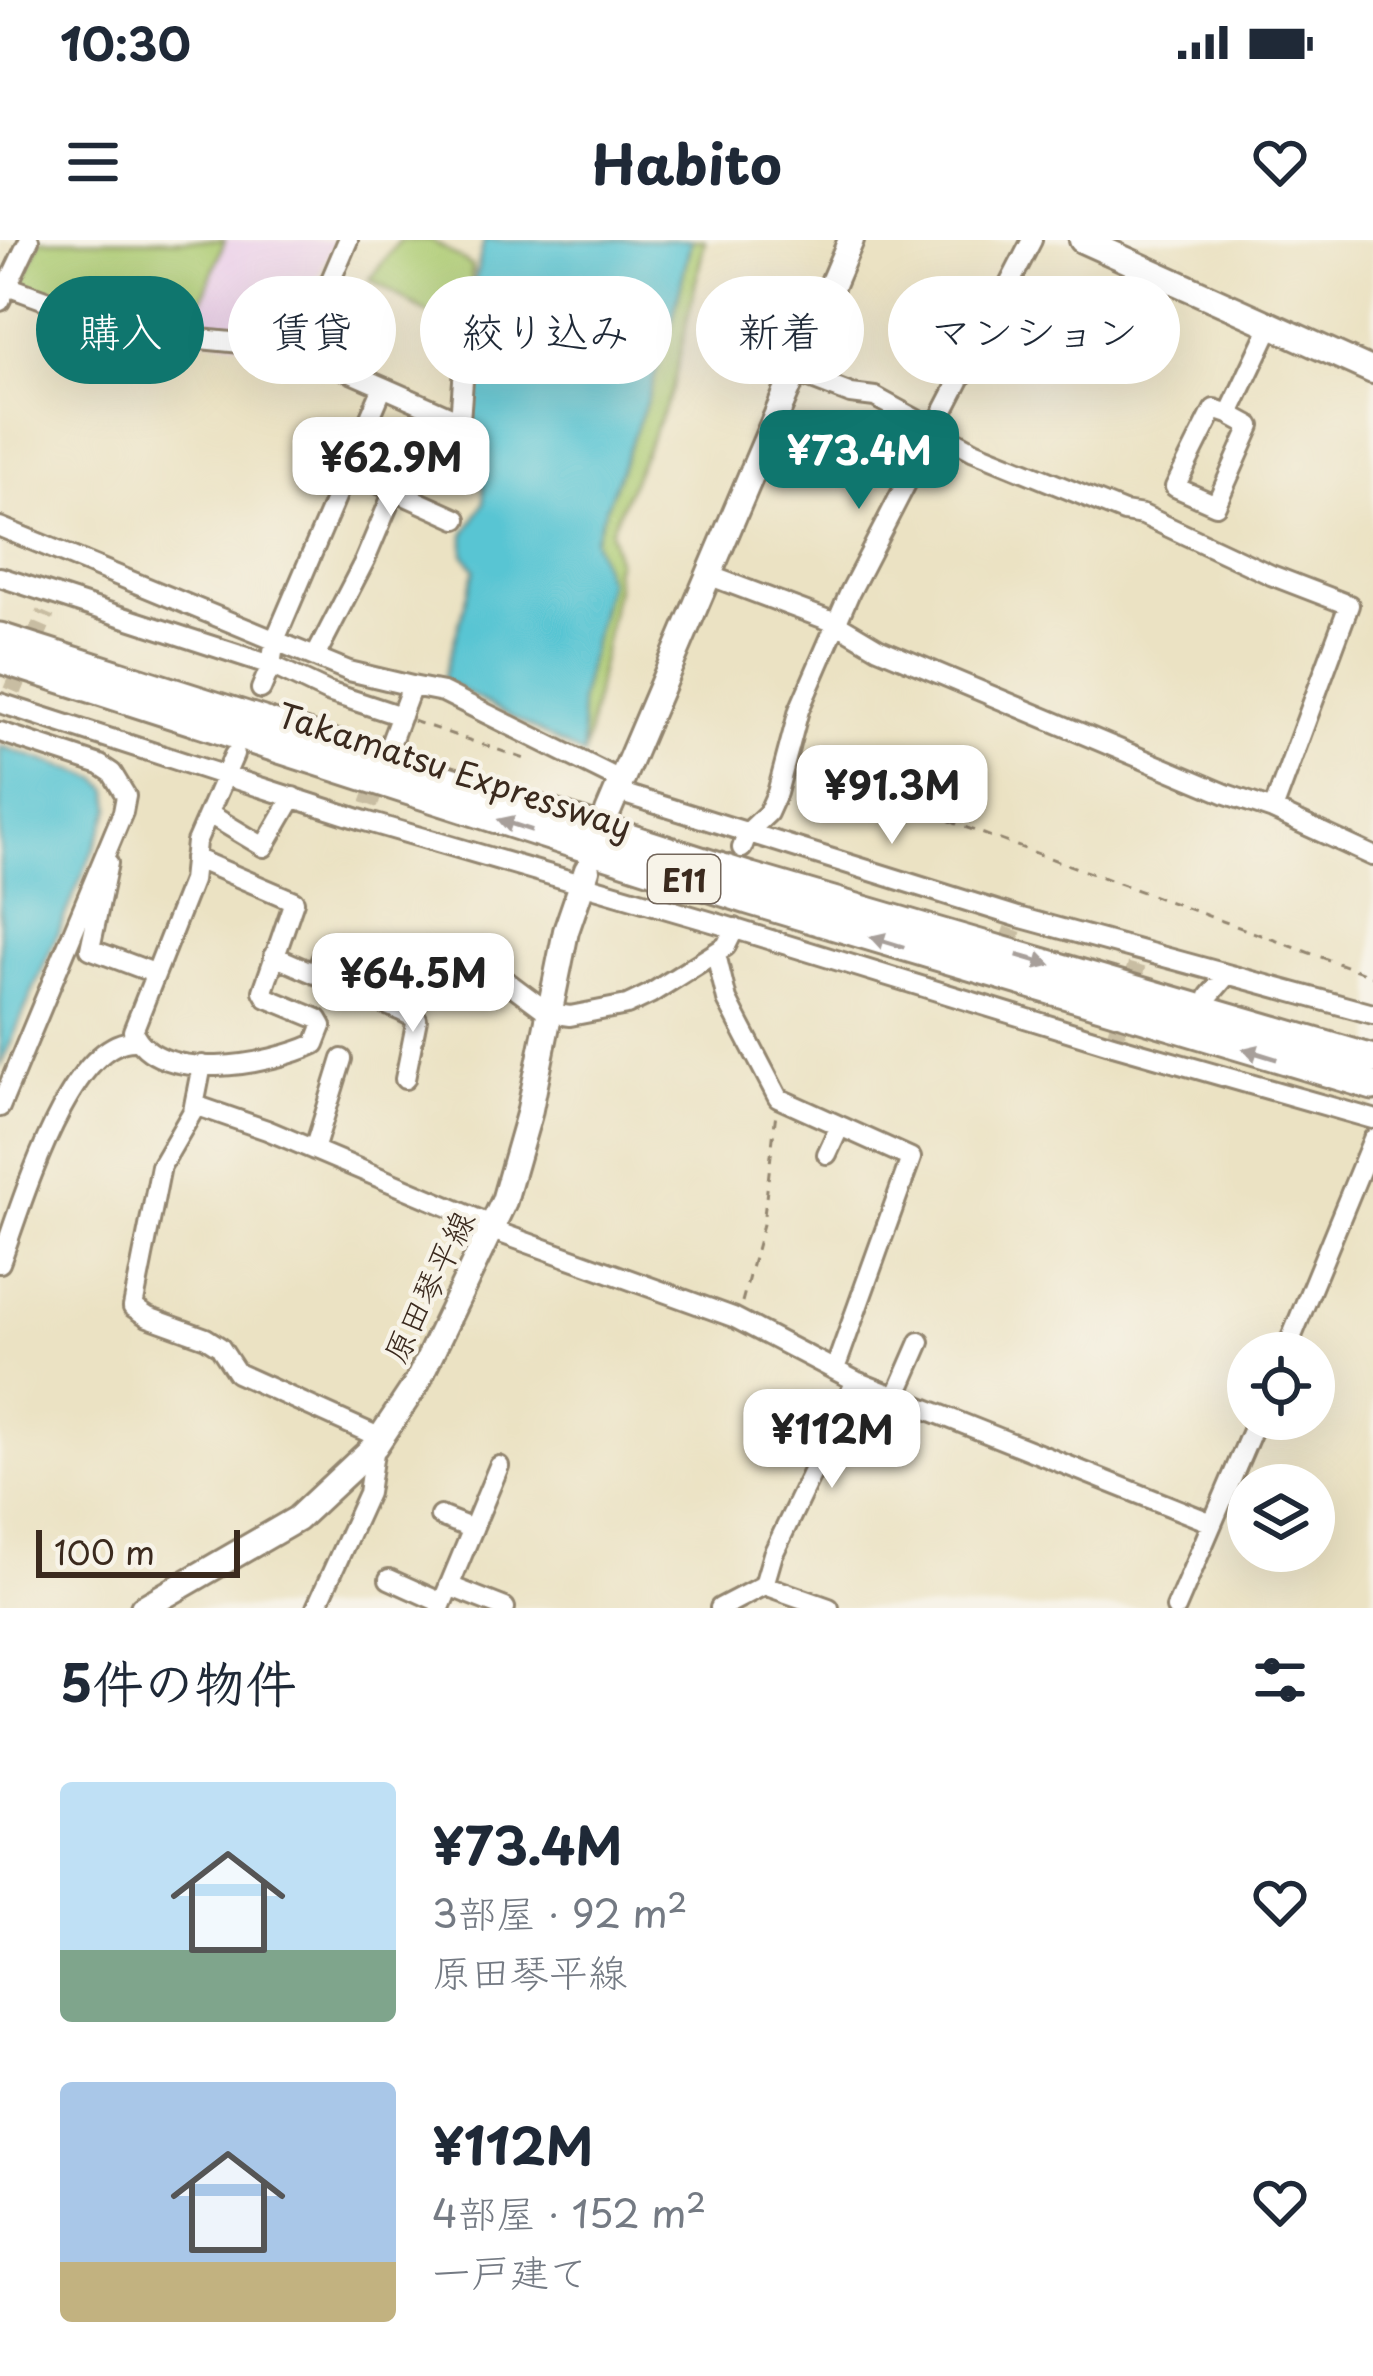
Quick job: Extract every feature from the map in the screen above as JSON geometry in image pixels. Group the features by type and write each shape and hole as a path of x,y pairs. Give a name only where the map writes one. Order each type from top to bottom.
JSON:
{"highway":[{"name":"Takamatsu Expressway","path":"0,637 751,877 1373,1059"},
{"name":"Takamatsu Expressway","path":"0,659 748,899 1373,1086"}],"main road":[{"path":"835,276 850,240"},
{"path":"1082,240 1373,371"},
{"path":"616,795 789,384"},
{"name":"原田琴平線","path":"143,1608 297,1519 378,1442 437,1346 493,1228 519,1156 566,931 584,878"}],"street":[{"path":"29,240 3,294 137,331 228,343"},
{"path":"333,276 348,240"},
{"path":"745,840 768,813 799,710 836,623 1032,240"},
{"path":"1229,414 1272,323"},
{"path":"376,384 460,421 463,384"},
{"path":"825,384 875,397 974,451 1124,512 1143,515 1271,575 1349,605 1274,810"},
{"path":"262,689 275,640 383,387"},
{"path":"1214,409 1229,414 1251,426 1216,505 1175,487 1214,409"},
{"path":"348,470 457,519"},
{"path":"315,657 394,491"},
{"path":"0,527 349,671 443,692 616,795 1016,923 1138,958 1228,975 1373,1014"},
{"path":"708,575 836,623 878,648 1274,810 1373,856"},
{"path":"0,578 50,604 272,665 328,692 400,716"},
{"path":"392,739 412,686"},
{"path":"7,700 293,797 367,813 726,919 989,997 1115,1040 1169,1048 1373,1119"},
{"path":"0,732 88,760 112,773 126,796 0,1107"},
{"path":"137,1041 133,1031 192,881 196,842 234,755"},
{"path":"209,814 264,847 293,797"},
{"path":"0,1263 64,1099 107,1051 124,1040 137,1041 166,1060 202,1065 272,1060 315,1044 322,1026 318,1019 267,998 263,991 294,901 194,858"},
{"path":"104,859 109,864 106,888 90,949 154,973"},
{"path":"400,1011 421,970 450,959 482,963 549,1012 570,1016 627,1005 726,946 726,919"},
{"path":"315,974 329,942"},
{"path":"716,954 733,1015 778,1098 911,1158 835,1370"},
{"path":"274,956 417,1019 405,1079"},
{"path":"362,994 375,964"},
{"path":"1209,996 1228,975"},
{"path":"314,1150 342,1059"},
{"path":"202,1065 196,1105 161,1166 133,1307 220,1348 237,1373 378,1442 368,1493 316,1608"},
{"path":"196,1105 493,1228 735,1318 856,1381 1212,1523"},
{"path":"827,1154 840,1126"},
{"path":"1294,1332 1373,1139"},
{"path":"896,1397 920,1342"},
{"path":"720,1608 764,1585 773,1554 856,1381"},
{"path":"1176,1608 1248,1440"},
{"path":"443,1599 500,1466"},
{"path":"440,1516 473,1529"},
{"path":"389,1579 443,1599 505,1608"},
{"path":"764,1585 829,1608"}],"path":[{"path":"400,716 525,759"},
{"path":"784,769 893,806 910,802 959,825 1373,976"},
{"path":"735,1318 748,1288 763,1224 778,1098"}],"shaded area":[{"path":"33,240 335,240 318,276 228,276 228,341 204,338 204,276 36,276 36,296 14,288"}],"green space":[{"path":"40,240 225,240 204,295 204,276 36,276 36,290 22,285"},
{"path":"400,240 431,240 472,266 472,276 420,276 420,308 396,294 396,276 372,276"},
{"path":"691,240 705,240 672,391 611,530 616,588 584,756 580,700 608,582 594,540 652,384 672,384 673,319"}],"water":[{"path":"484,240 691,240 672,322 672,276 476,276"},
{"path":"469,384 652,384 594,540 608,582 580,700 584,756 443,680 475,569 464,554 464,535 484,503 482,479 465,448"},
{"path":"0,746 97,778 109,790 111,808 0,1068"}],"tunnel":[{"path":"13,691 46,613"},
{"path":"369,805 381,771"},
{"path":"992,988 1013,929"},
{"path":"1116,1034 1137,964"}]}
